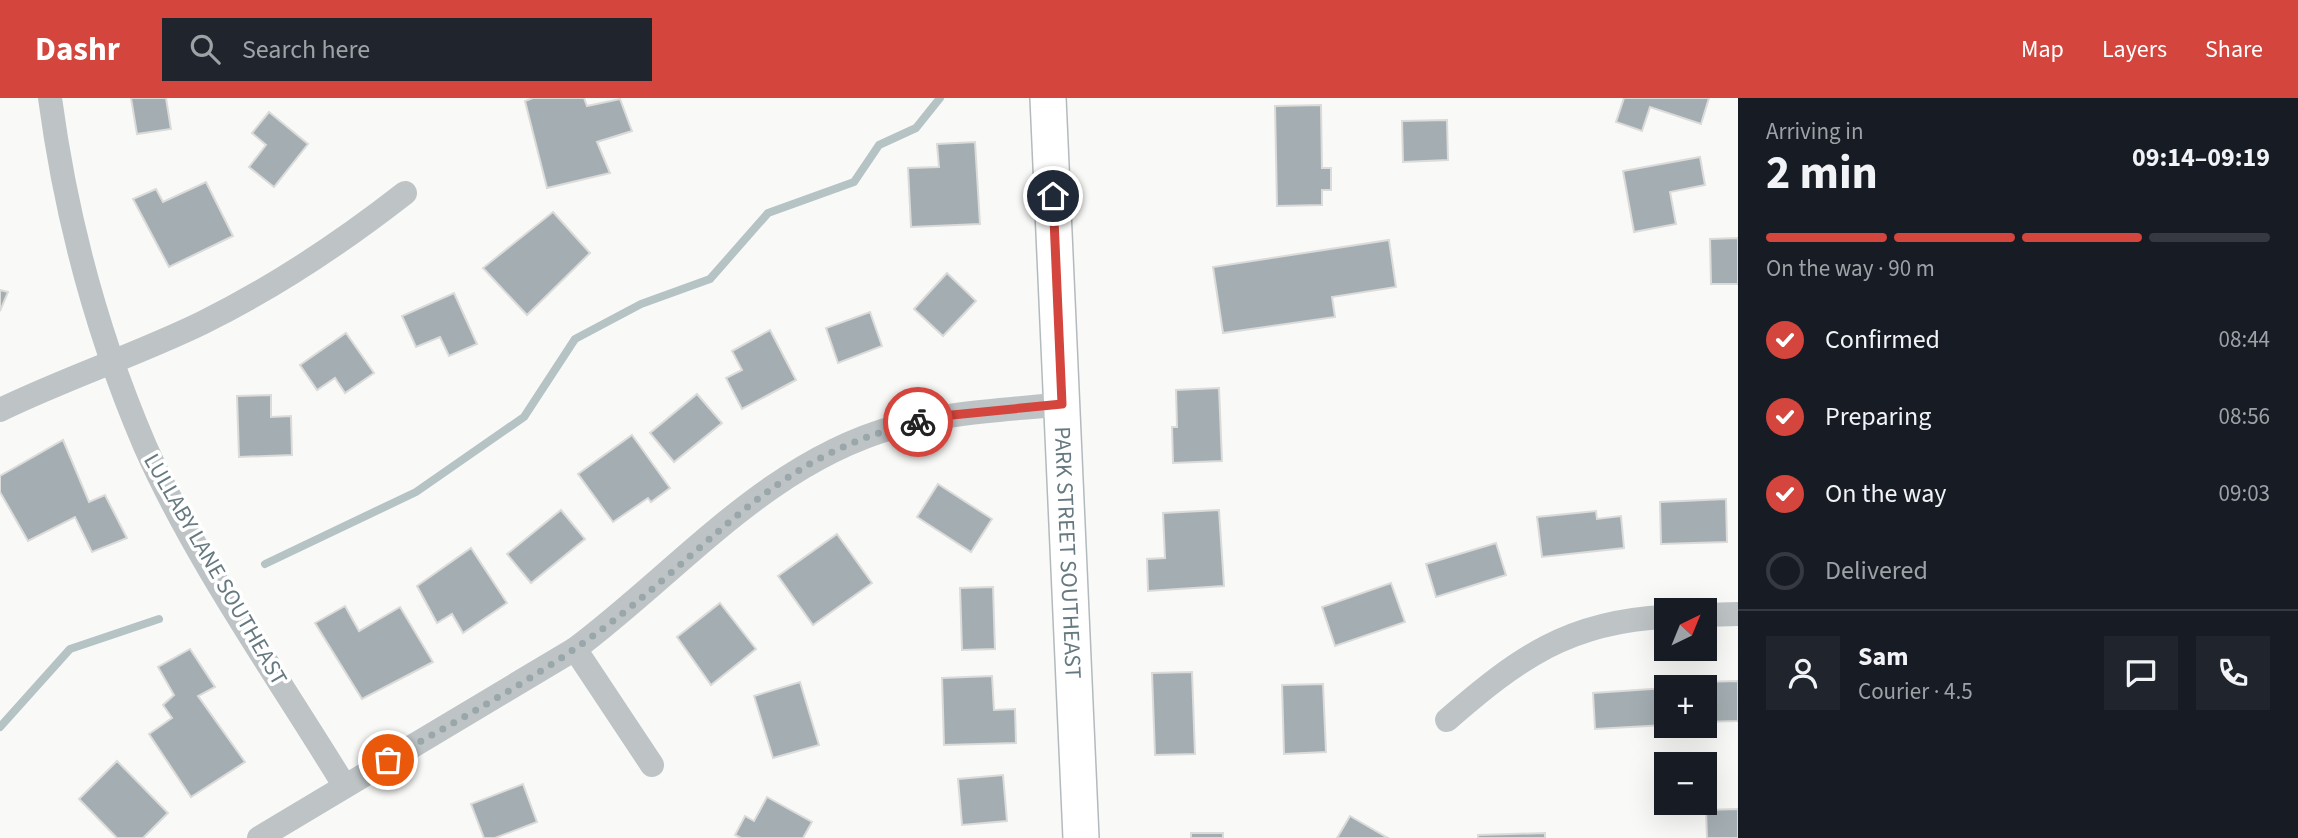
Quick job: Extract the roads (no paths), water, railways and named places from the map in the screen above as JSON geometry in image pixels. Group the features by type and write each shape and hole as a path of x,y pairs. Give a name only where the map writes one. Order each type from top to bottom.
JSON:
{"main road":[{"name":"PARK STREET SOUTHEAST","path":"1048,98 1081,838"}],"street":[{"name":"LULLABY LANE SOUTHEAST","path":"50,98 74,233 112,362 146,447 180,514 344,785"},
{"path":"0,410 54,384 201,324 271,287 338,244 405,193"},
{"path":"259,838 575,649 624,613 754,499 799,468 848,443 894,427 942,416 1062,404"},
{"path":"1717,615 1738,614"},
{"path":"1447,720 1494,680 1542,647 1585,630 1630,620 1654,618"},
{"path":"575,649 652,765"}],"waterway":[{"path":"265,564 416,492 524,417 575,339 641,304 710,279 768,213 854,182 879,145 916,128 940,98"},
{"path":"0,727 70,649 159,619"}]}
